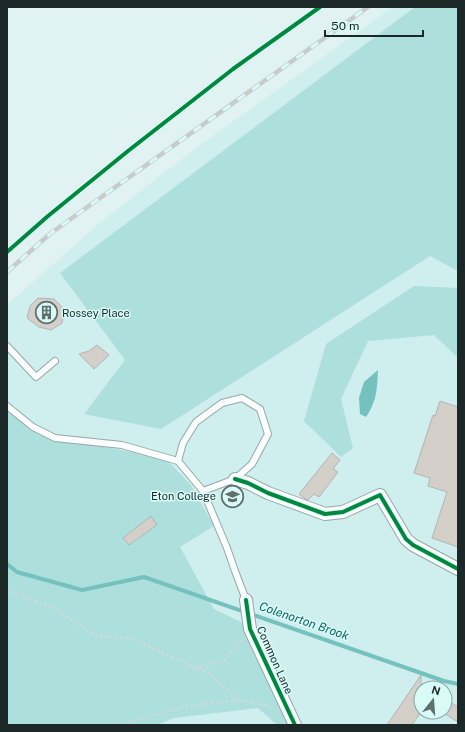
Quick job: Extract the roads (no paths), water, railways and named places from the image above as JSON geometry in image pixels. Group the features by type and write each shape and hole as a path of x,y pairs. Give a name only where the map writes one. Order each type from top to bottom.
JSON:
{"street":[{"path":"235,479 325,514 343,512 380,495 406,539 413,545 458,569"},
{"name":"Common Lane","path":"246,600 250,629 293,722"}],"lane":[{"path":"7,346 36,377 54,361"},
{"path":"178,461 183,443 196,422 222,403 242,398 260,410 268,434 252,464 235,479 203,491"},
{"path":"7,406 34,427 55,438 122,445 178,461 203,491 227,548 246,600"}],"waterway":[{"name":"Colenorton Brook","path":"7,564 17,572 82,590 144,577 444,681 458,684"}],"railway":[{"path":"7,272 51,233 368,7"}],"place":[{"name":"Rossey Place","path":"46,313"},
{"name":"Eton College","path":"232,496"}]}
